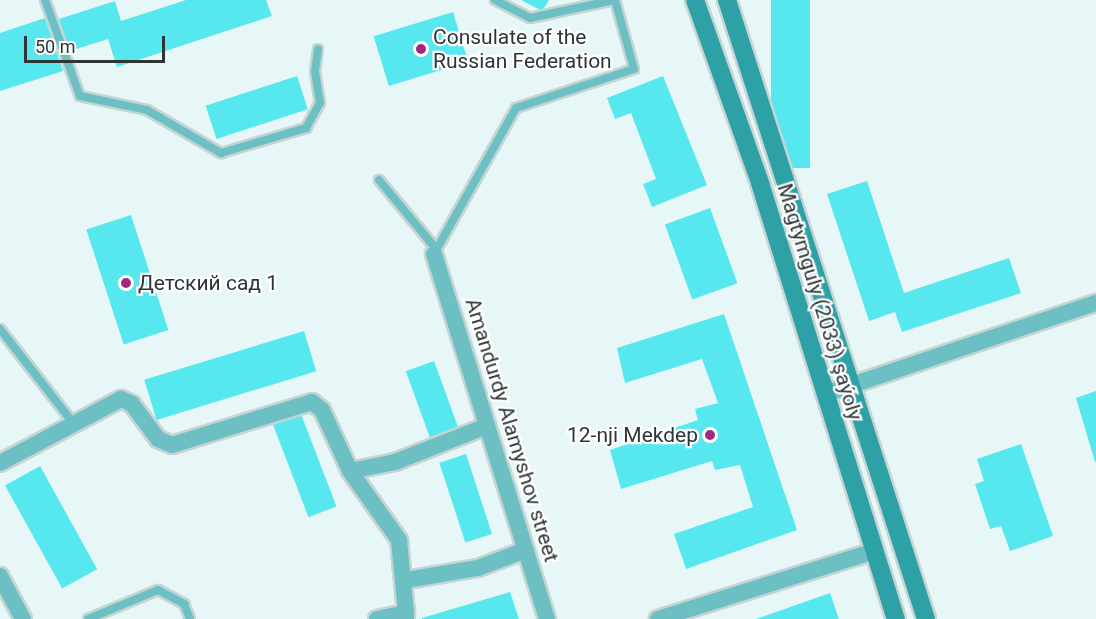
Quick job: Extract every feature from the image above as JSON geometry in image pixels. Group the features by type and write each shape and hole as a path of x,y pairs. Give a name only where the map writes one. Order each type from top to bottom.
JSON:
{"main road":[{"name":"Magtymguly (2033) şaýoly","path":"695,0 897,619"},
{"name":"Magtymguly (2033) şaýoly","path":"727,0 926,619"}],"street":[{"name":"Amandurdy Alamyshov street","path":"436,252 547,619"},
{"path":"825,394 1096,304"},
{"path":"0,463 127,399 158,439 172,446 312,402 322,410 350,471 393,526 406,580 406,616 377,619"},
{"path":"350,471 404,459 487,426"},
{"path":"406,580 478,568 526,550"},
{"path":"658,619 687,615 875,551"},
{"path":"0,576 23,619"}],"lane":[{"path":"45,0 80,96 147,111 221,153 306,128 320,103 315,71 318,49"},
{"path":"380,180 436,252 516,108 634,69 614,0 530,18 495,0"},
{"path":"0,329 74,424"},
{"path":"88,619 158,590 184,604 190,619"}],"building":[{"path":"186,0 266,0 272,16 117,67 108,39 70,51 59,19 115,1 121,21"},
{"path":"521,0 549,0 542,11"},
{"path":"771,0 810,0 810,168 771,168"},
{"name":"Consulate of the Russian Federation","path":"453,12 468,62 389,86 374,36"},
{"path":"45,18 63,71 0,91 0,33"},
{"path":"297,76 308,109 217,139 206,106"},
{"path":"663,76 707,185 652,207 643,184 656,179 631,113 615,119 607,98"},
{"path":"867,181 904,293 1009,258 1021,293 902,332 895,312 869,321 827,194"},
{"path":"710,208 737,283 692,300 665,224"},
{"path":"131,215 168,330 124,345 86,230"},
{"name":"12-nji Mekdep","path":"724,314 797,530 686,569 674,534 753,507 740,465 715,470 712,461 621,489 610,450 698,420 695,409 718,403 702,359 625,383 617,348"},
{"path":"304,331 316,371 157,420 144,380"},
{"path":"434,361 459,431 431,441 406,371"},
{"path":"1096,391 1096,462 1095,462 1076,398"},
{"path":"301,414 336,506 308,517 273,425"},
{"path":"1021,444 1053,536 1010,551 1001,526 990,529 975,484 984,481 977,459"},
{"path":"466,454 492,534 465,543 439,463"},
{"path":"40,466 97,569 62,589 5,485"},
{"path":"510,592 519,619 422,619 422,618"},
{"path":"830,593 839,619 756,619"}],"place":[{"name":"Consulate of the Russian Federation","path":"421,49"},
{"name":"Детский сад 1","path":"126,283"},
{"name":"12-nji Mekdep","path":"710,435"}]}
